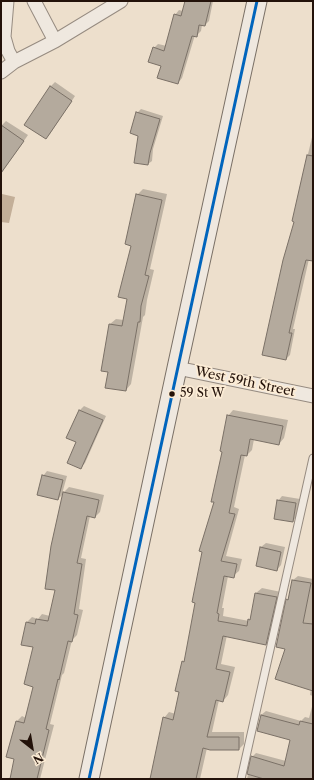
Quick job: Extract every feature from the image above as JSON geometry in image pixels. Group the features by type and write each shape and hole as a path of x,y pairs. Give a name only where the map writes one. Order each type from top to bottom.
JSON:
{"street":[{"path":"7,1 4,37 8,51 14,62"},
{"path":"34,1 55,41"},
{"path":"1,72 14,62 55,41 121,1"},
{"path":"89,779 257,1"},
{"name":"West 59th Street","path":"177,368 313,396"}],"lane":[{"path":"241,779 313,458"}],"shaded area":[{"path":"2,194 15,197 9,223 1,222"}],"building":[{"path":"185,1 211,1 205,26 199,25 197,37 192,36 178,84 157,78 161,66 148,62 153,47 164,51 174,14 181,16"},
{"path":"50,86 72,101 46,139 24,125"},
{"path":"136,112 160,119 148,165 134,163 138,136 130,133"},
{"path":"1,125 24,141 1,173"},
{"path":"307,155 313,156 313,261 306,260 289,333 292,333 286,360 262,355 283,260 294,222 292,221"},
{"path":"136,194 162,200 145,275 149,276 141,306 140,322 138,322 126,391 105,388 108,372 101,371 109,324 122,326 127,299 118,297 131,246 125,244"},
{"path":"79,410 103,420 81,469 67,463 76,442 66,438"},
{"path":"227,415 283,426 279,445 250,439 247,456 241,455 229,513 235,514 221,561 237,564 234,578 224,576 217,613 219,614 218,621 247,626 248,619 250,620 255,593 277,597 266,645 223,636 216,669 230,672 223,702 216,700 207,737 239,737 239,750 210,750 203,748 196,779 150,779 163,717 173,720 179,692 175,691 182,661 184,662 195,603 192,602 202,552 199,551 214,502 211,502 222,452 220,451"},
{"path":"42,475 63,480 58,500 37,495"},
{"path":"63,492 99,500 95,518 87,516 77,563 82,564 74,614 78,615 72,642 68,641 59,680 58,679 46,729 49,730 37,779 10,779 14,759 6,757 16,721 24,723 33,687 24,684 33,647 21,645 26,622 35,624 36,619 48,621 55,590 45,589 51,546"},
{"path":"277,500 296,503 293,522 274,519"},
{"path":"260,547 281,552 277,571 256,566"},
{"path":"292,580 311,583 303,623 313,624 313,691 275,679 285,649 276,647 286,599 288,600"},
{"path":"261,715 299,725 300,721 313,724 313,779 264,779 247,774 251,756 284,766 290,740 257,731"}],"transit line":[{"path":"89,779 257,1"}],"place":[{"name":"59 St W","path":"172,394"}]}
